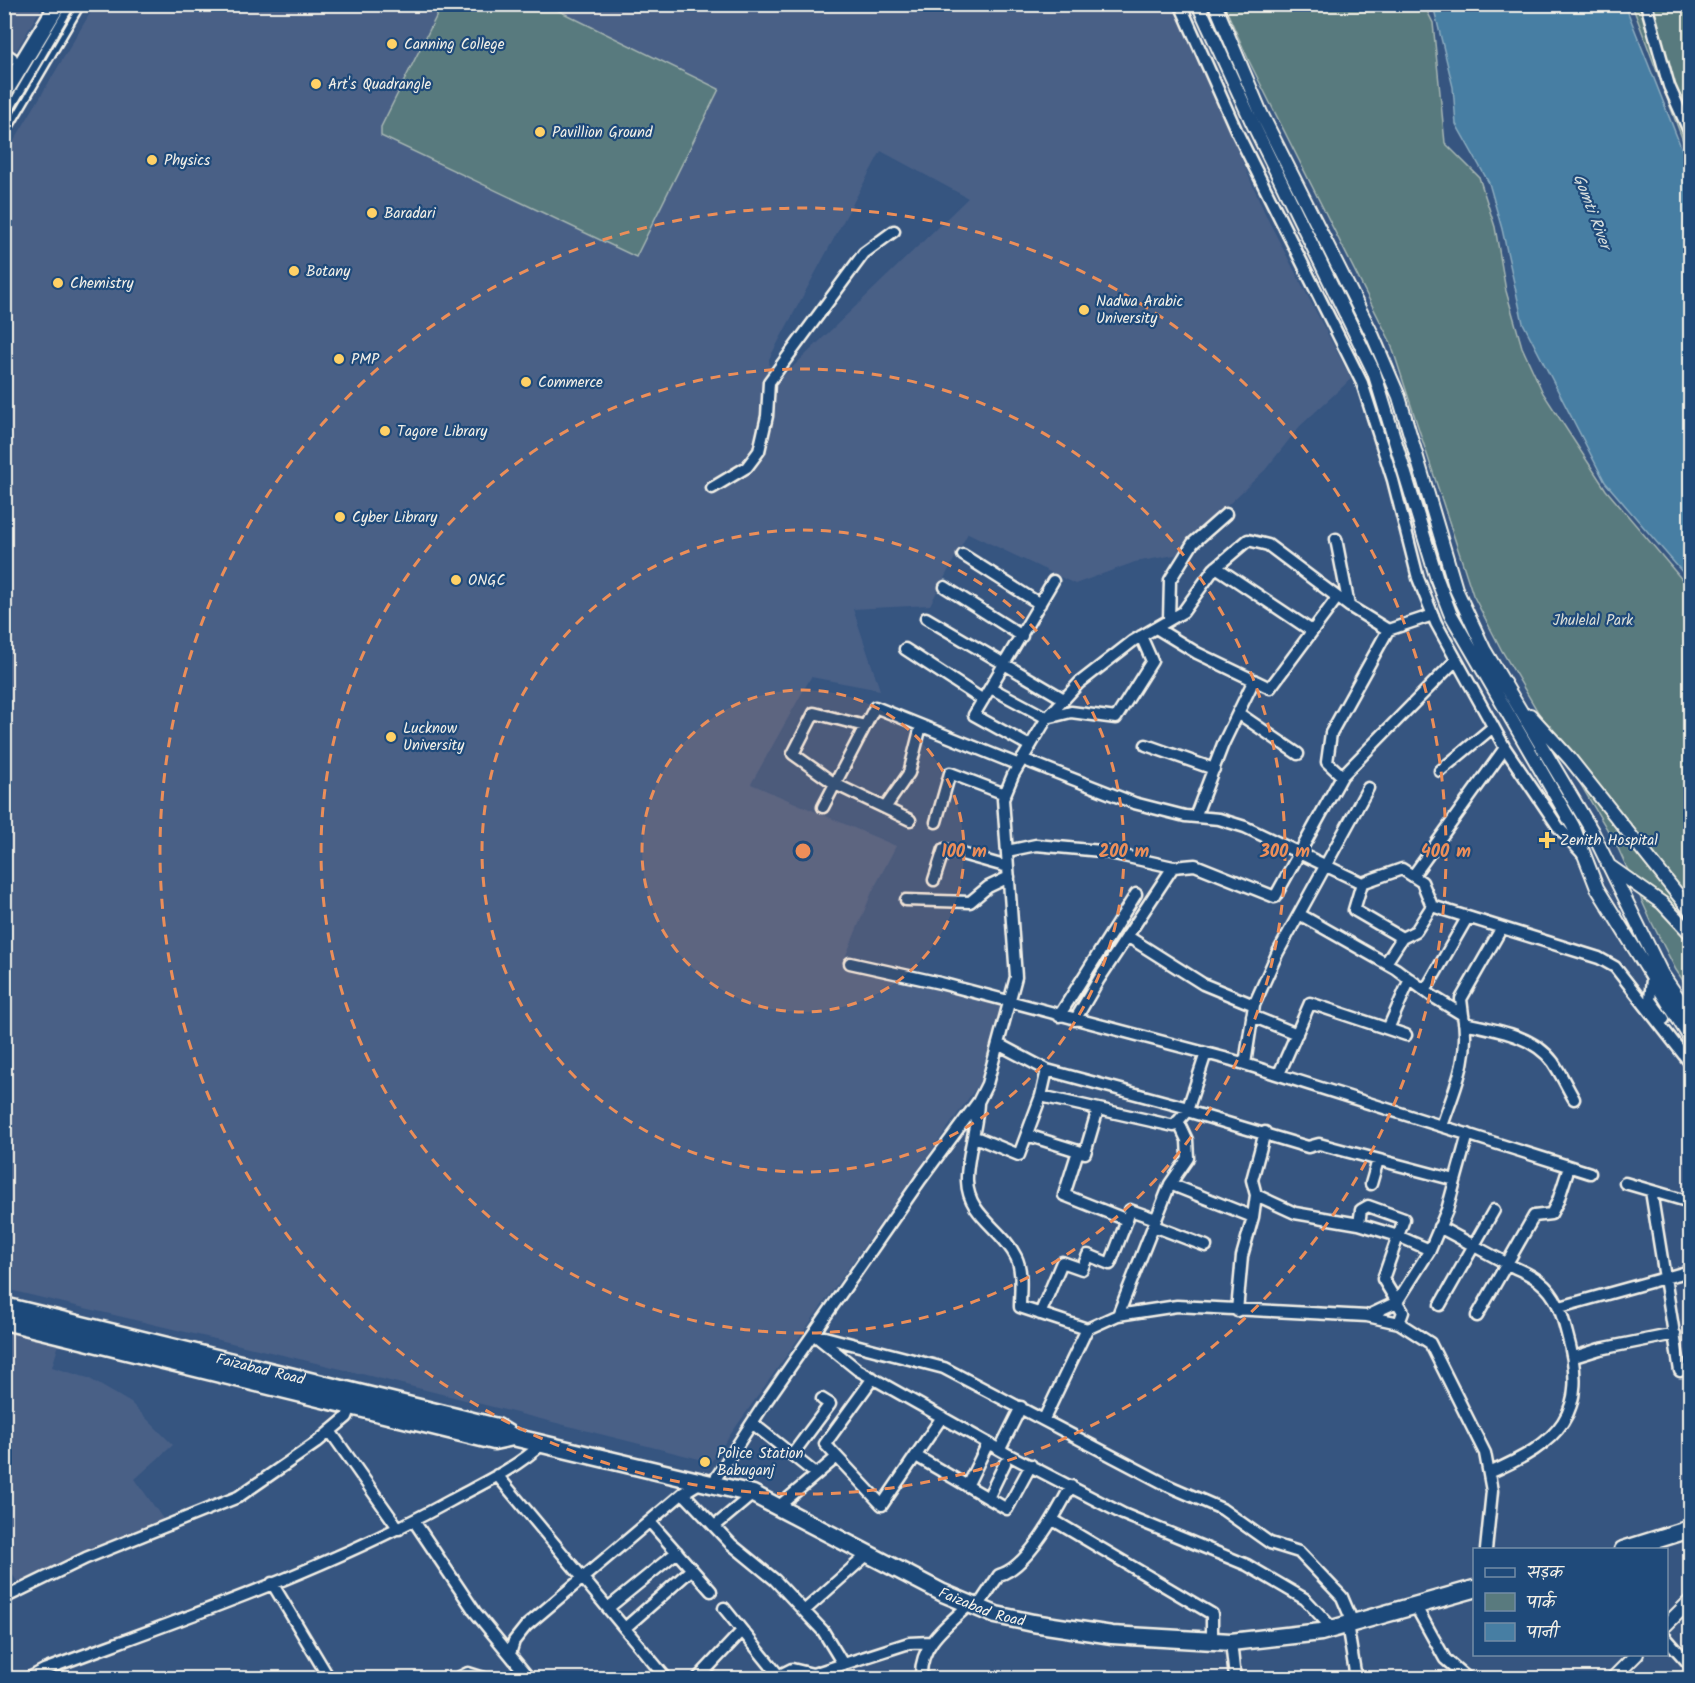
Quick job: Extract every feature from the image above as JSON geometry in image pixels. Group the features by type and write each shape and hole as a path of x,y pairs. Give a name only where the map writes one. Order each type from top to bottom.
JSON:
{"main road":[{"path":"4,93 58,4"},
{"path":"4,127 76,4"},
{"name":"Faizabad Road","path":"4,1305 354,1399"},
{"name":"Faizabad Road","path":"4,1321 354,1399 497,1427 513,1437 753,1494 973,1607 1033,1623 1112,1635 1231,1642 1344,1625 1473,1589"},
{"path":"1629,1548 1690,1529"}],"street":[{"path":"1180,4 1236,130 1362,383 1393,480 1418,578 1433,615 1504,748 1559,828 1582,853 1606,864 1662,903 1690,933"},
{"path":"1198,4 1251,120 1374,372 1437,579 1450,613 1573,826 1597,888 1690,1038"},
{"path":"1215,4 1261,113 1372,334 1394,387 1456,589 1484,649 1592,831 1606,864 1662,974 1690,1015"},
{"path":"1646,4 1669,86 1690,133"},
{"path":"712,488 747,467 759,451 767,416 769,382 864,253 894,231"},
{"path":"1169,620 1170,580 1192,543 1226,514"},
{"path":"1336,539 1349,606"},
{"path":"510,1654 514,1641 526,1626 683,1493 706,1483 752,1423 927,1169 978,1102 987,1084 1017,977 1003,799 1021,762 1047,718 1078,683 1141,636 1183,612 1216,567 1248,540 1268,544 1337,598 1388,630"},
{"path":"963,555 1040,604"},
{"path":"1216,567 1312,631"},
{"path":"1030,746 974,715 1053,580"},
{"path":"945,587 1022,636"},
{"path":"1156,628 1197,653 1270,688 1337,598"},
{"path":"1342,776 1327,762 1331,733 1388,630 1433,615"},
{"path":"926,618 1064,699"},
{"path":"991,688 1047,718 1071,712 1116,718 1152,662 1141,636"},
{"path":"905,650 983,700"},
{"path":"1007,851 1036,845 1090,850 1173,867 1195,864 1275,897 1342,776 1456,660"},
{"path":"1196,817 1214,769 1254,680"},
{"path":"1511,694 1570,759 1690,910"},
{"path":"823,807 875,707 921,726 1134,803 1196,817 1219,819 1245,827 1362,883 1402,868 1422,882 1432,906 1599,958 1615,967 1690,1061"},
{"path":"865,726 814,713 793,754 835,784 910,820"},
{"path":"1238,713 1298,754"},
{"path":"885,808 909,773 921,726"},
{"path":"1440,771 1493,727"},
{"path":"1146,745 1214,769"},
{"path":"1413,876 1504,748"},
{"path":"936,822 950,773 1005,794"},
{"path":"1245,1064 1253,1011 1299,914 1368,788"},
{"path":"934,880 944,849 1008,872"},
{"path":"1075,1020 1173,867"},
{"path":"906,900 970,902 1008,872"},
{"path":"1362,883 1354,910 1402,938"},
{"path":"1059,1016 1136,894"},
{"path":"1386,963 1402,938 1416,931 1432,906"},
{"path":"1299,914 1396,969 1463,1019 1511,1034 1539,1048 1552,1061 1575,1099"},
{"path":"1425,991 1467,918"},
{"path":"1442,1125 1463,1067 1467,1036 1461,999 1501,929"},
{"path":"1127,936 1203,984 1297,1034"},
{"path":"1396,969 1402,938"},
{"path":"850,963 940,983 1245,1064 1590,1173"},
{"path":"1388,1029 1410,979"},
{"path":"1652,979 1650,1000 1690,1061"},
{"path":"1279,1074 1310,1003 1406,1035"},
{"path":"998,1044 1047,1070 1188,1109 1308,1147 1319,1144 1455,1180"},
{"path":"1041,1096 1174,1126 1188,1109 1206,1053"},
{"path":"975,1137 1019,1155 1041,1096 1047,1070"},
{"path":"978,1102 975,1137 967,1181 979,1217 999,1234 1016,1257 1021,1279 1020,1307 1087,1329"},
{"path":"1027,1135 1085,1153 1098,1109"},
{"path":"1118,1315 1170,1184 1188,1158 1187,1140 1179,1121"},
{"path":"1237,1311 1242,1256 1254,1218 1256,1196 1252,1180 1265,1132"},
{"path":"1367,1316 1397,1302 1430,1250 1440,1227 1468,1134"},
{"path":"1078,1151 1064,1195 1126,1220"},
{"path":"1371,1184 1378,1160"},
{"path":"1477,1316 1534,1216 1551,1214 1558,1201 1569,1167"},
{"path":"1625,1183 1690,1202"},
{"path":"1170,1184 1254,1218"},
{"path":"1651,1191 1680,1371"},
{"path":"1256,1196 1295,1213 1359,1224 1398,1236 1430,1250"},
{"path":"1359,1224 1361,1210 1368,1206 1404,1219 1383,1279 1403,1312 1399,1323"},
{"path":"1040,1314 1062,1262 1082,1269 1088,1255 1110,1264 1130,1210 1206,1246"},
{"path":"1440,1305 1494,1210"},
{"path":"1440,1227 1540,1281 1560,1307 1574,1357 1573,1389 1565,1421 1549,1441 1521,1459 1489,1473"},
{"path":"1560,1307 1690,1271"},
{"path":"1044,1419 1087,1329 1118,1315 1177,1306 1237,1311 1367,1316 1399,1323 1430,1343 1485,1453 1492,1491 1486,1548"},
{"path":"813,1334 873,1378 988,1443 1123,1514 1247,1565 1344,1625"},
{"path":"813,1334 944,1368 1169,1486 1222,1509 1270,1543 1299,1552 1342,1597 1344,1625 1356,1678"},
{"path":"1574,1357 1600,1349 1675,1334"},
{"path":"873,1378 825,1444 882,1505 942,1417"},
{"path":"4,1598 86,1558 238,1497 347,1417 354,1399"},
{"path":"792,1455 826,1401 846,1415"},
{"path":"999,1449 1021,1407"},
{"path":"752,1423 816,1474"},
{"path":"330,1431 399,1529"},
{"path":"967,1486 988,1443"},
{"path":"29,1678 44,1670 272,1583 399,1529 518,1464 542,1444"},
{"path":"916,1456 1007,1509 1031,1465"},
{"path":"779,1506 837,1457"},
{"path":"988,1498 1005,1463"},
{"path":"497,1475 666,1678"},
{"path":"920,1678 921,1661 930,1642 973,1607 999,1575 1009,1572 1048,1528 1071,1486"},
{"path":"683,1493 715,1526 775,1580 823,1631 843,1664"},
{"path":"715,1526 753,1494"},
{"path":"1053,1520 1212,1614 1212,1641"},
{"path":"414,1521 474,1612 530,1678"},
{"path":"650,1522 711,1591"},
{"path":"608,1608 676,1552"},
{"path":"804,1611 868,1554"},
{"path":"625,1628 692,1569"},
{"path":"272,1583 329,1678"},
{"path":"1668,1623 1690,1601"},
{"path":"1415,1605 1444,1659 1467,1678"},
{"path":"724,1608 776,1677 792,1670 813,1674 909,1643 930,1642"},
{"path":"698,1678 742,1631"},
{"path":"1668,1640 1690,1665"},
{"path":"1231,1642 1235,1678"},
{"path":"1613,1678 1635,1656"},
{"path":"458,1678 468,1673 484,1678"}],"shaded area":[{"path":"5,5 43,5 5,70"},
{"name":"Lucknow University","path":"95,5 1174,5 1267,218 1351,379 1300,426 1265,470 1175,555 1135,562 1075,584 968,533 930,605 853,609 880,690 811,677 751,784 896,846 872,892 842,965 1002,1004 983,1078 711,1462 362,1374 5,1289 5,156","holes":["881,151 968,198 771,388 769,359"]},
{"path":"4,1329 59,1344 52,1367 88,1378 131,1403 173,1445 135,1479 163,1519 19,1584 5,1564"}],"green space":[{"name":"Pavillion Ground","path":"442,5 547,5 719,89 636,257 381,136 381,127"},
{"name":"Jhulelal Park","path":"1224,5 1424,5 1433,23 1445,143 1479,177 1495,227 1506,291 1522,347 1543,393 1606,490 1690,589 1690,991 1676,970 1651,921 1617,846 1502,651 1473,595 1390,341 1249,61"},
{"path":"1632,5 1690,5 1690,159 1685,146"}],"water":[{"name":"Gomti River","path":"1433,5 1625,5 1690,170 1690,581 1605,482 1523,323 1489,183 1456,124 1453,87"}],"railway":[{"path":"4,129 77,4"}],"place":[{"name":"Canning College","path":"392,44"},
{"name":"Art's Quadrangle","path":"316,84"},
{"name":"Pavillion Ground","path":"540,132"},
{"name":"Physics","path":"152,160"},
{"name":"Baradari","path":"372,213"},
{"name":"Botany","path":"294,271"},
{"name":"Chemistry","path":"58,283"},
{"name":"Nadwa Arabic University","path":"1084,310"},
{"name":"PMP","path":"339,359"},
{"name":"Commerce","path":"526,382"},
{"name":"Tagore Library","path":"385,431"},
{"name":"Cyber Library","path":"340,517"},
{"name":"ONGC","path":"456,580"},
{"name":"Lucknow University","path":"391,737"},
{"name":"Zenith Hospital","path":"1547,840"},
{"name":"Police Station Babuganj","path":"705,1462"}]}
